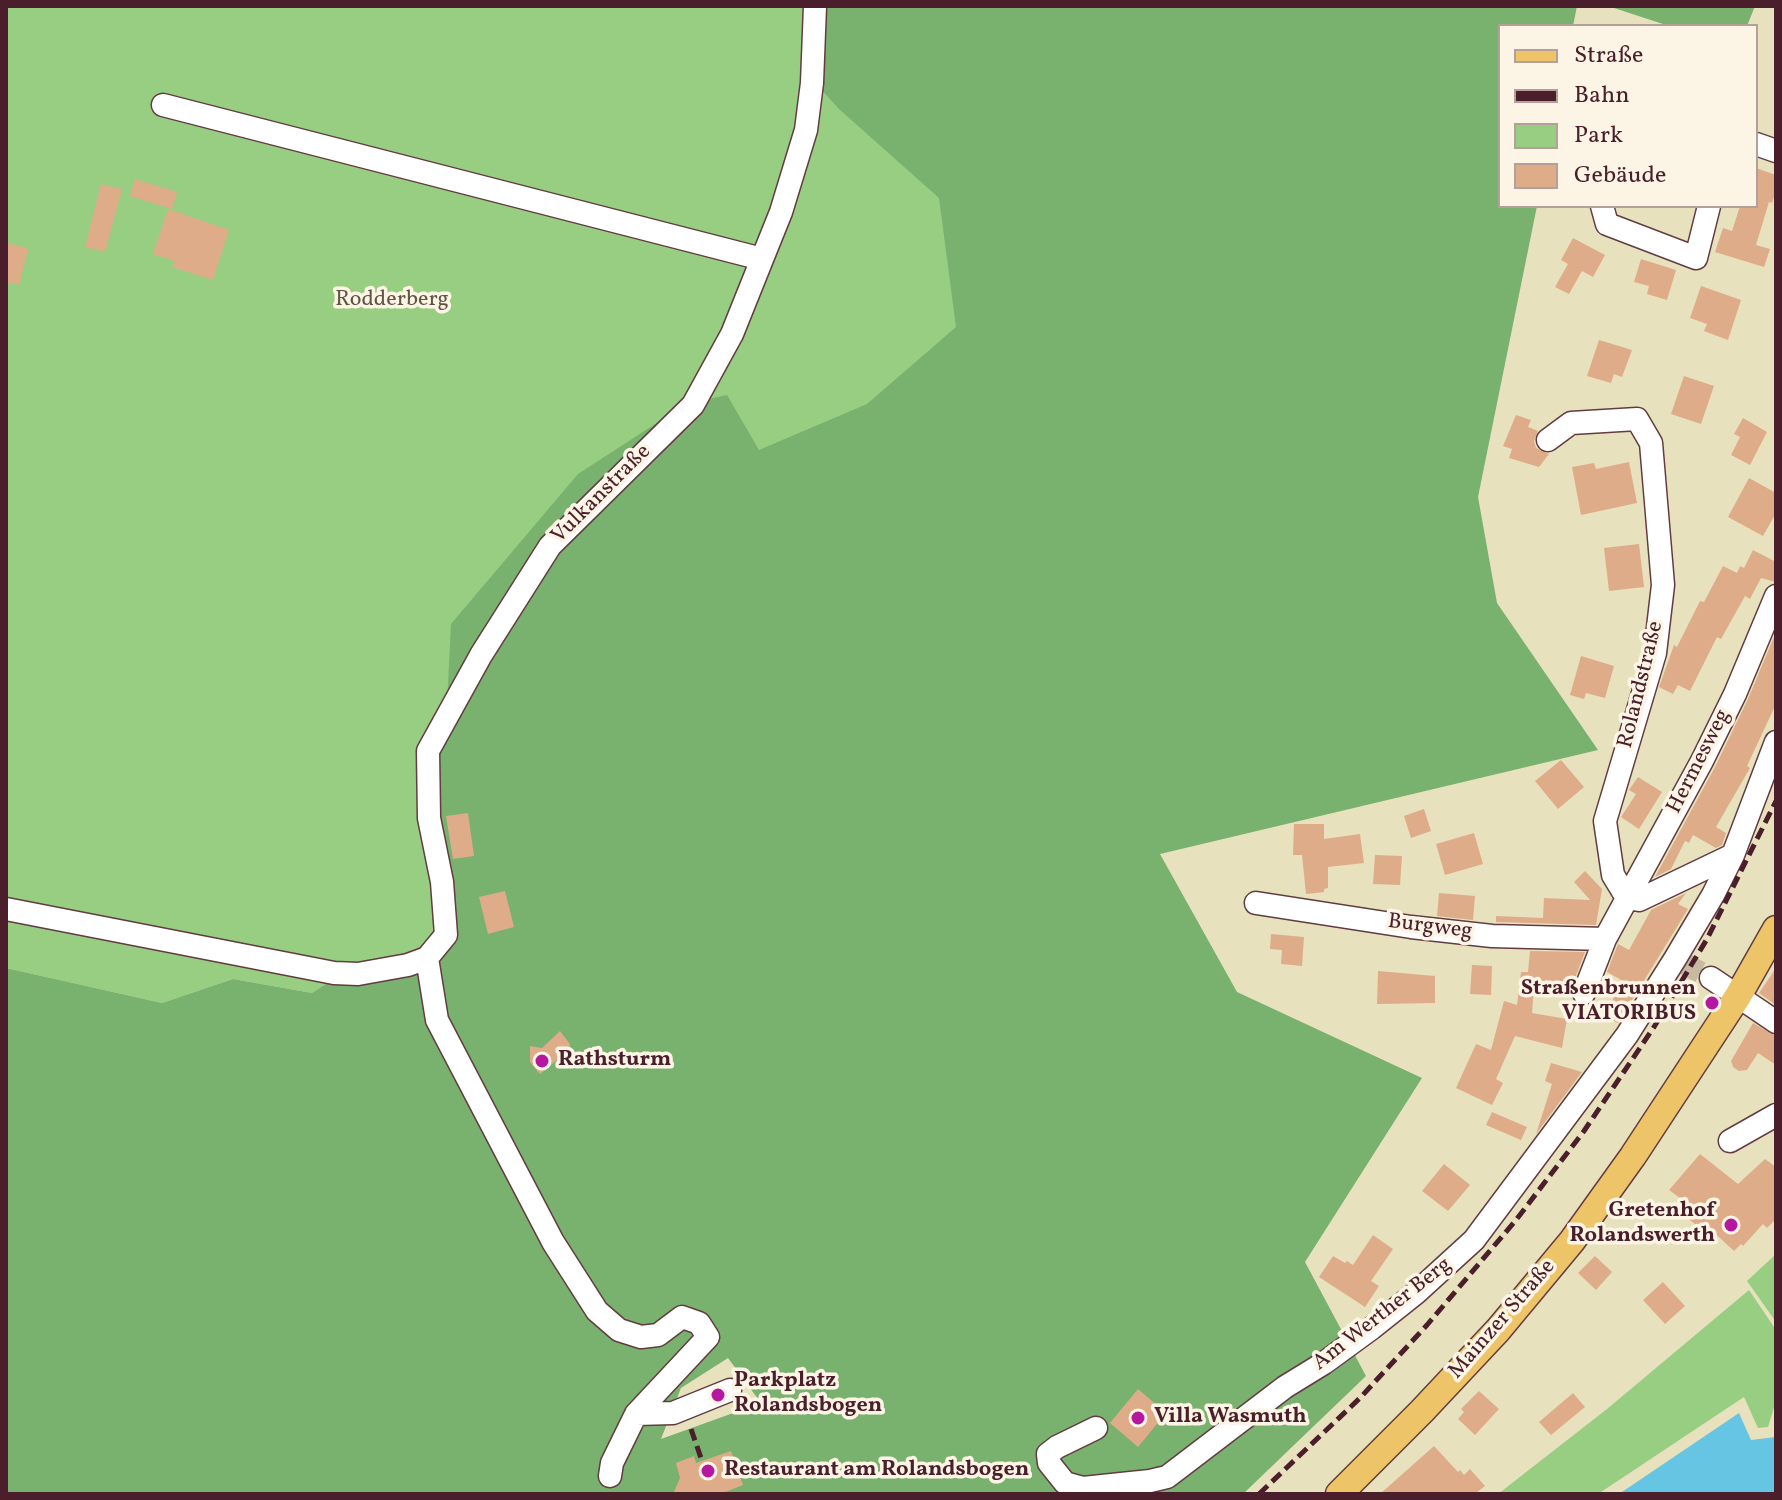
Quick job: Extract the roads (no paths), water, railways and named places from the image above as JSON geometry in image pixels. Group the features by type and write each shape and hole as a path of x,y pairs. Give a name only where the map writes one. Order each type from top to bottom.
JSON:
{"main road":[{"name":"Mainzer Straße","path":"1339,1494 1498,1330 1572,1241 1633,1156 1738,996 1776,929"}],"street":[{"name":"Vulkanstraße","path":"427,958 446,935 442,882 429,818 428,751 481,655 550,546 693,405 732,334 781,212 806,130 812,83 815,6"},
{"path":"163,105 762,259"},
{"path":"1603,208 1607,224 1696,258 1708,208"},
{"name":"Rolandstraße","path":"1548,440 1571,423 1637,419 1651,443 1662,599 1655,653 1605,821 1613,875 1627,898"},
{"name":"Hermesweg","path":"1584,993 1609,931 1735,694 1776,596"},
{"name":"Am Werther Berg","path":"1096,1428 1048,1454 1049,1463 1065,1483 1083,1488 1167,1477 1285,1387 1372,1328 1452,1262 1487,1225 1627,1035 1678,960 1733,855 1776,742"},
{"path":"1627,898 1639,900 1733,855"},
{"name":"Burgweg","path":"1256,903 1492,936 1609,931"},
{"path":"6,909 334,973 358,974 408,965 427,958 437,1020 553,1242 597,1311 619,1330 641,1337 658,1335 682,1317 699,1323 708,1337 636,1414 612,1463 610,1476"},
{"path":"1711,978 1776,1022"},
{"path":"1730,1141 1776,1115"},
{"path":"636,1414 673,1413 730,1390"}],"water":[{"path":"1739,1413 1751,1440 1776,1437 1776,1494 1619,1494"}],"tunnel":[{"path":"1681,962 1711,978"}],"railway":[{"path":"1259,1494 1360,1398 1427,1325 1516,1220 1584,1131 1654,1027 1707,939 1776,801"},
{"path":"691,1429 701,1458"}],"place":[{"name":"Straßenbrunnen VIATORIBUS","path":"1712,1003"},
{"name":"Rathsturm","path":"542,1061"},
{"name":"Gretenhof Rolandswerth","path":"1731,1225"},
{"name":"Parkplatz Rolandsbogen","path":"718,1395"},
{"name":"Villa Wasmuth","path":"1138,1418"},
{"name":"Restaurant am Rolandsbogen","path":"708,1471"}],"park label":[{"name":"Rodderberg","path":"392,301"}]}
